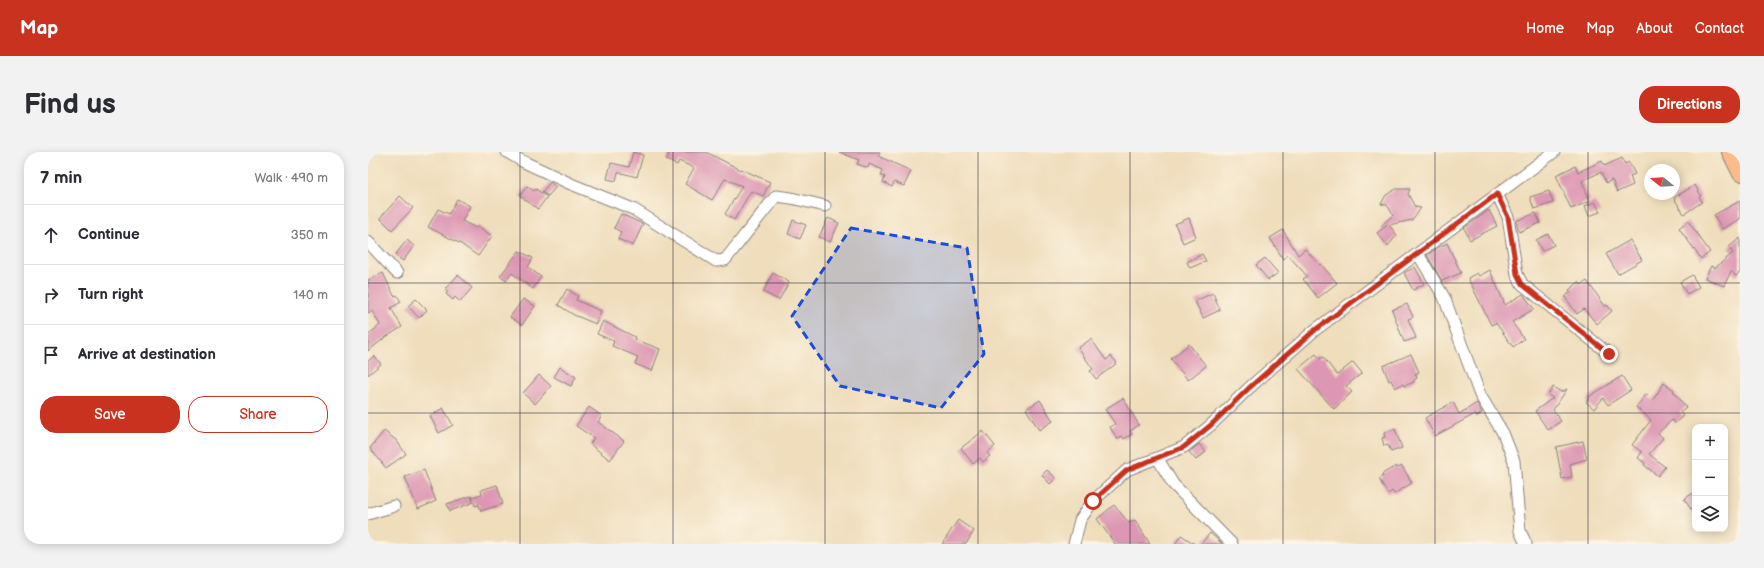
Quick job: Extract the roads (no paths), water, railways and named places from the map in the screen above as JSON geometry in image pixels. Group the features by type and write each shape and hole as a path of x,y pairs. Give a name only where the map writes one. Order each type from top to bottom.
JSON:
{"main road":[{"path":"1729,152 1740,174"}],"street":[{"path":"507,152 522,161 571,184 633,210 716,261 725,260 776,196 825,206"},
{"path":"1074,544 1080,520 1093,501 1127,470 1158,459 1184,447 1211,425 1249,388 1315,330 1554,152"},
{"path":"1497,194 1508,217 1517,274 1522,284 1609,354"},
{"path":"368,242 397,273"},
{"path":"1418,254 1444,297 1480,395 1503,433 1514,461 1520,532 1526,544"},
{"path":"1158,459 1173,484 1232,544"},
{"path":"368,514 394,506"}]}
